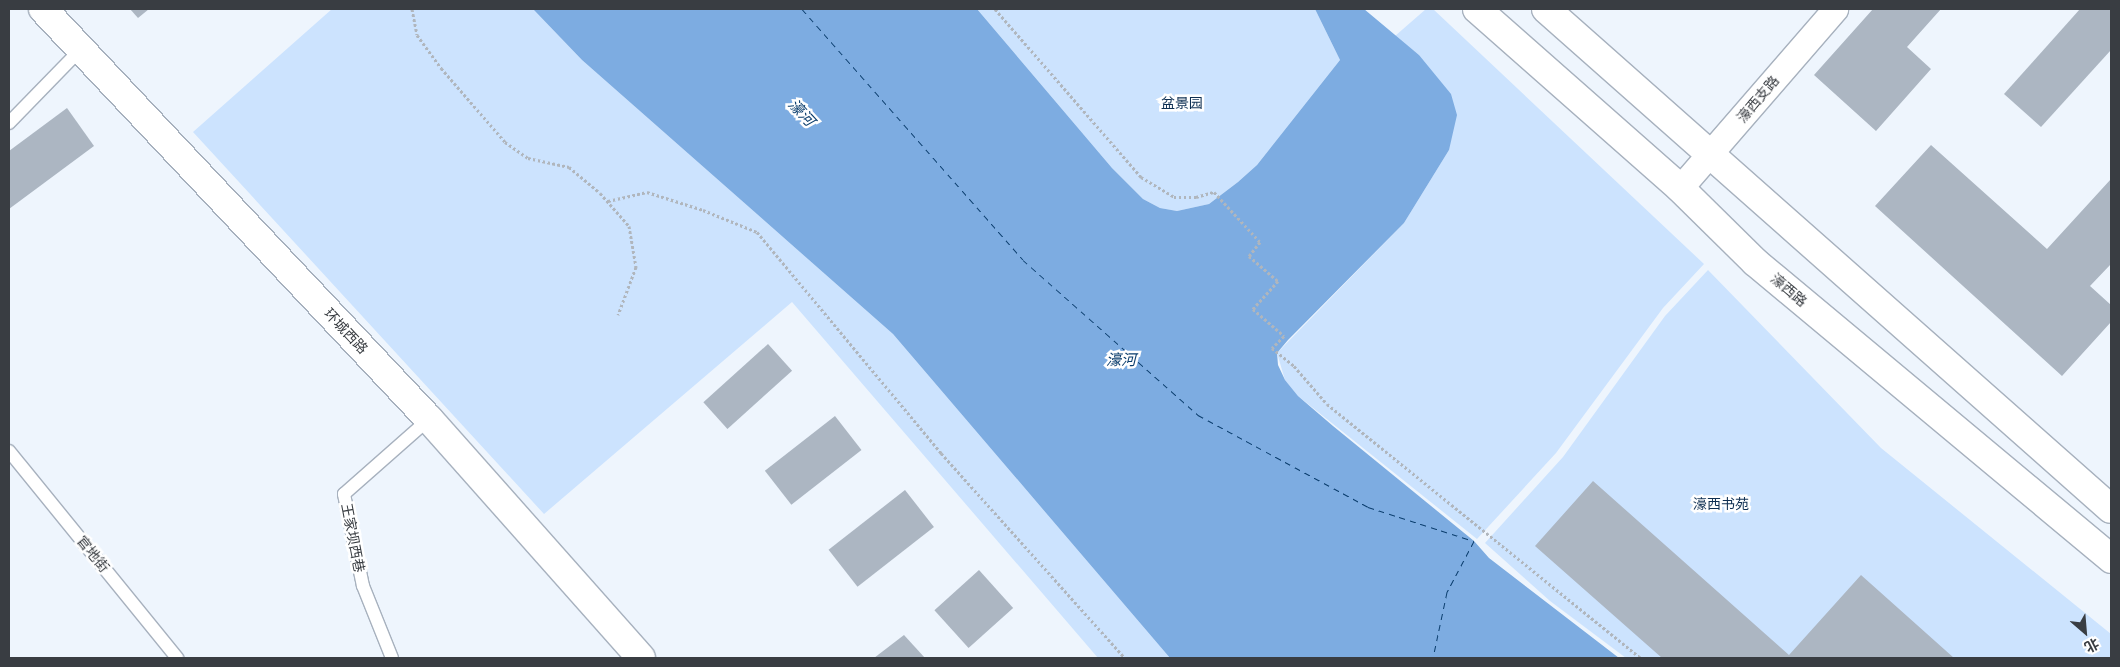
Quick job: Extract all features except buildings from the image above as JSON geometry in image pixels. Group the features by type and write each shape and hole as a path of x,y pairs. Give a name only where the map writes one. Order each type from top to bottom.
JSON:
{"main road":[{"name":"环城西路","path":"43,9 429,419 641,658"},
{"name":"濠西路","path":"1477,9 1680,188 1755,262 2111,559"},
{"path":"1546,9 2111,509"}],"street":[{"name":"濠西支路","path":"1680,188 1710,156 1835,9"}],"lane":[{"path":"9,123 81,50"},
{"name":"王家坝西巷","path":"392,658 363,586 344,494 429,419"},
{"name":"官地街","path":"9,451 177,658"}],"path":[{"path":"412,9 417,35 441,68 505,142 528,158 569,167 608,201 629,226 636,267 618,314"},
{"path":"995,9 1141,177 1174,197 1196,197 1214,192 1260,242 1249,256 1278,281 1253,309 1284,336 1272,348 1294,366 1327,404 1641,658"},
{"path":"608,201 648,192 703,210 757,232 947,460 1125,658"}],"green space":[{"path":"332,9 533,9 582,60 893,334 1170,658 1098,658 792,302 544,514 193,132"},
{"name":"盆景园","path":"977,9 1315,9 1340,60 1257,165 1209,204 1177,211 1160,208 1143,199 1112,168"},
{"path":"1426,9 1433,9 1704,264 1663,308 1556,453 1477,539 1298,396 1285,380 1277,353 1404,223 1449,150 1419,55 1395,36"},
{"name":"濠西书苑","path":"1708,270 1881,448 2111,634 2111,658 1626,658 1550,601 1485,543 1563,457 1665,316"}],"water":[{"name":"濠河","path":"533,9 977,9 1112,168 1143,199 1160,208 1177,211 1209,204 1257,165 1340,60 1315,9 1364,9 1419,55 1451,94 1457,115 1449,150 1404,223 1288,340 1277,353 1278,365 1285,380 1298,396 1474,541 1489,558 1619,658 1170,658 893,334 582,60"}],"ferry route":[{"path":"802,9 1023,260 1198,415 1368,507 1474,541 1447,592 1433,658"}]}
